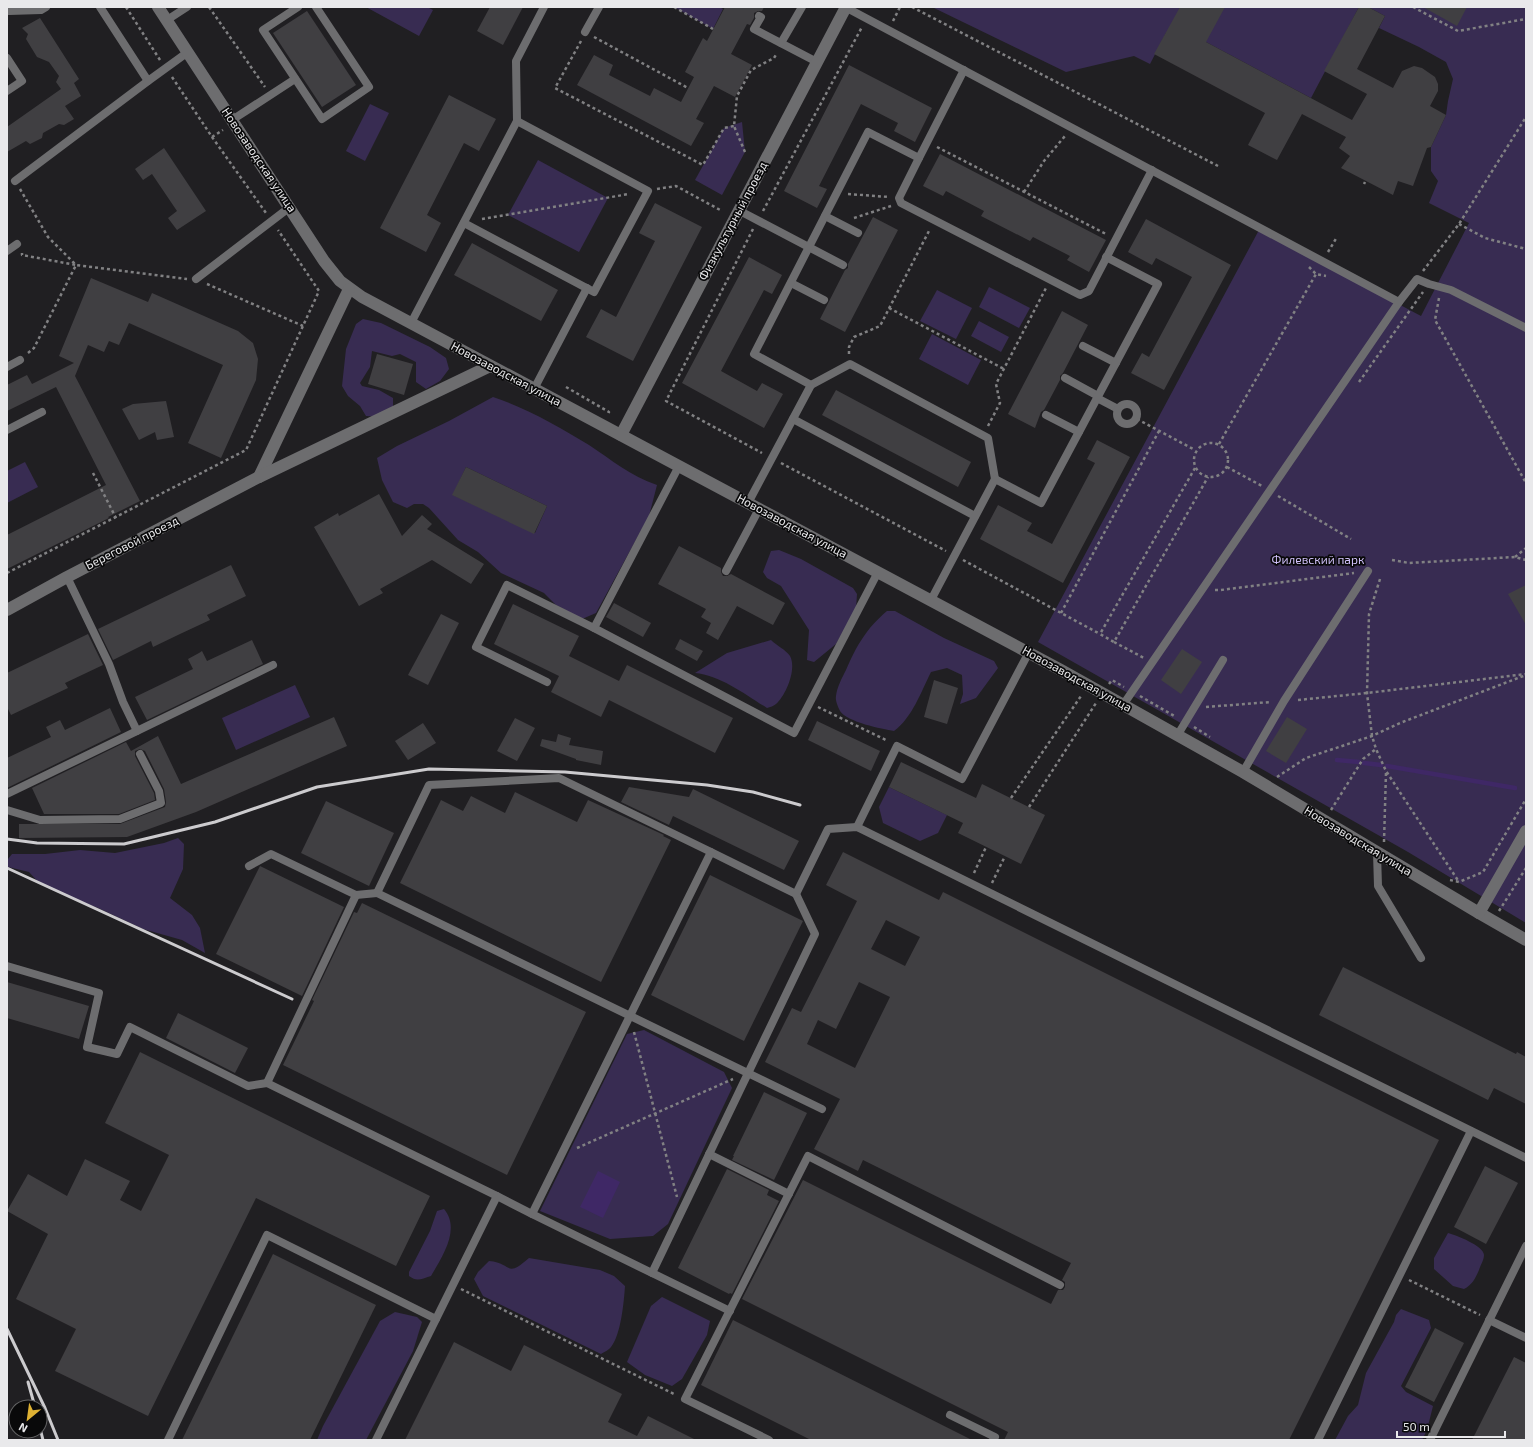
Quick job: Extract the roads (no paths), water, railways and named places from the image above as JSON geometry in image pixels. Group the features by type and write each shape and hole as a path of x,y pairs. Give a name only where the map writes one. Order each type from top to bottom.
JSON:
{"street":[{"name":"Новозаводская улица","path":"158,7 324,261 340,281 349,289 490,366 1089,685 1243,772 1526,940"},
{"name":"Физкультурный проезд","path":"621,435 846,7"},
{"path":"259,477 349,289"},
{"name":"Береговой проезд","path":"7,610 259,477 490,366"},
{"path":"1479,913 1526,831"}],"lane":[{"path":"8,11 41,10 46,7"},
{"path":"100,7 148,81"},
{"path":"167,20 186,7"},
{"path":"298,7 263,30 322,119 369,88 316,7"},
{"path":"411,323 517,122 516,61 544,7"},
{"path":"585,32 599,7"},
{"path":"781,43 802,7"},
{"path":"846,7 1399,302"},
{"path":"759,16 761,17 754,29 817,62"},
{"path":"15,181 188,52"},
{"path":"7,58 22,80 7,91"},
{"path":"964,70 919,158 900,200 935,220 1080,295 1089,291 1152,170"},
{"path":"232,120 295,78"},
{"path":"464,223 594,292 648,191 517,122"},
{"path":"811,385 754,354 868,132 919,158"},
{"path":"196,279 290,207"},
{"path":"738,210 843,265"},
{"path":"825,216 858,233"},
{"path":"7,251 17,244"},
{"path":"995,479 1042,503 1158,284 1106,257"},
{"path":"1123,705 1399,302 1417,279 1451,290 1526,328"},
{"path":"791,282 824,300"},
{"path":"534,389 587,288"},
{"path":"1083,346 1116,363"},
{"path":"7,367 20,360"},
{"path":"748,503 811,385 850,364 988,438 995,479 931,600"},
{"path":"1065,378 1118,409"},
{"path":"1130,404 1137,410 1137,419 1129,424 1124,424 1118,418 1118,409 1121,405 1130,404"},
{"path":"7,430 42,412"},
{"path":"1046,415 1079,432"},
{"path":"793,419 975,516"},
{"path":"594,628 679,466"},
{"path":"726,571 759,509"},
{"path":"1243,772 1284,701 1368,571"},
{"path":"546,682 476,647 507,585 594,628 794,733 878,572"},
{"path":"67,577 108,664 123,702 137,731"},
{"path":"857,826 897,746 962,778 1029,652"},
{"path":"1177,736 1223,660"},
{"path":"7,794 273,665"},
{"path":"7,810 40,820 120,819 161,803 160,791 140,754"},
{"path":"377,893 429,785 559,778 796,894 815,934 652,1273"},
{"path":"796,894 828,829 857,826 1526,1158"},
{"path":"532,1214 711,852"},
{"path":"1377,852 1378,886 1421,958"},
{"path":"249,866 271,854 356,895 377,893 822,1110"},
{"path":"267,1083 356,895"},
{"path":"7,966 99,993 87,1047 117,1054 130,1027 248,1086 267,1083 730,1311"},
{"path":"1318,1440 1471,1131"},
{"path":"709,1154 789,1194"},
{"path":"769,1440 685,1399 808,1156 1060,1285"},
{"path":"376,1440 497,1196"},
{"path":"168,1440 267,1235 436,1319"},
{"path":"1430,1440 1526,1246"},
{"path":"1489,1320 1526,1338"},
{"path":"950,1415 995,1437 993,1440"}],"waterway":[{"path":"1337,760 1359,762"},
{"path":"1364,763 1381,765"},
{"path":"1387,766 1515,788"}],"railway":[{"path":"7,839 37,843 124,844 215,822 317,787 429,769 565,772 707,785 753,792 800,805"},
{"path":"7,868 292,999"},
{"path":"7,1329 45,1408 58,1440"},
{"path":"28,1382 33,1399"}],"park label":[{"name":"Филевский парк","path":"1318,560"}]}
